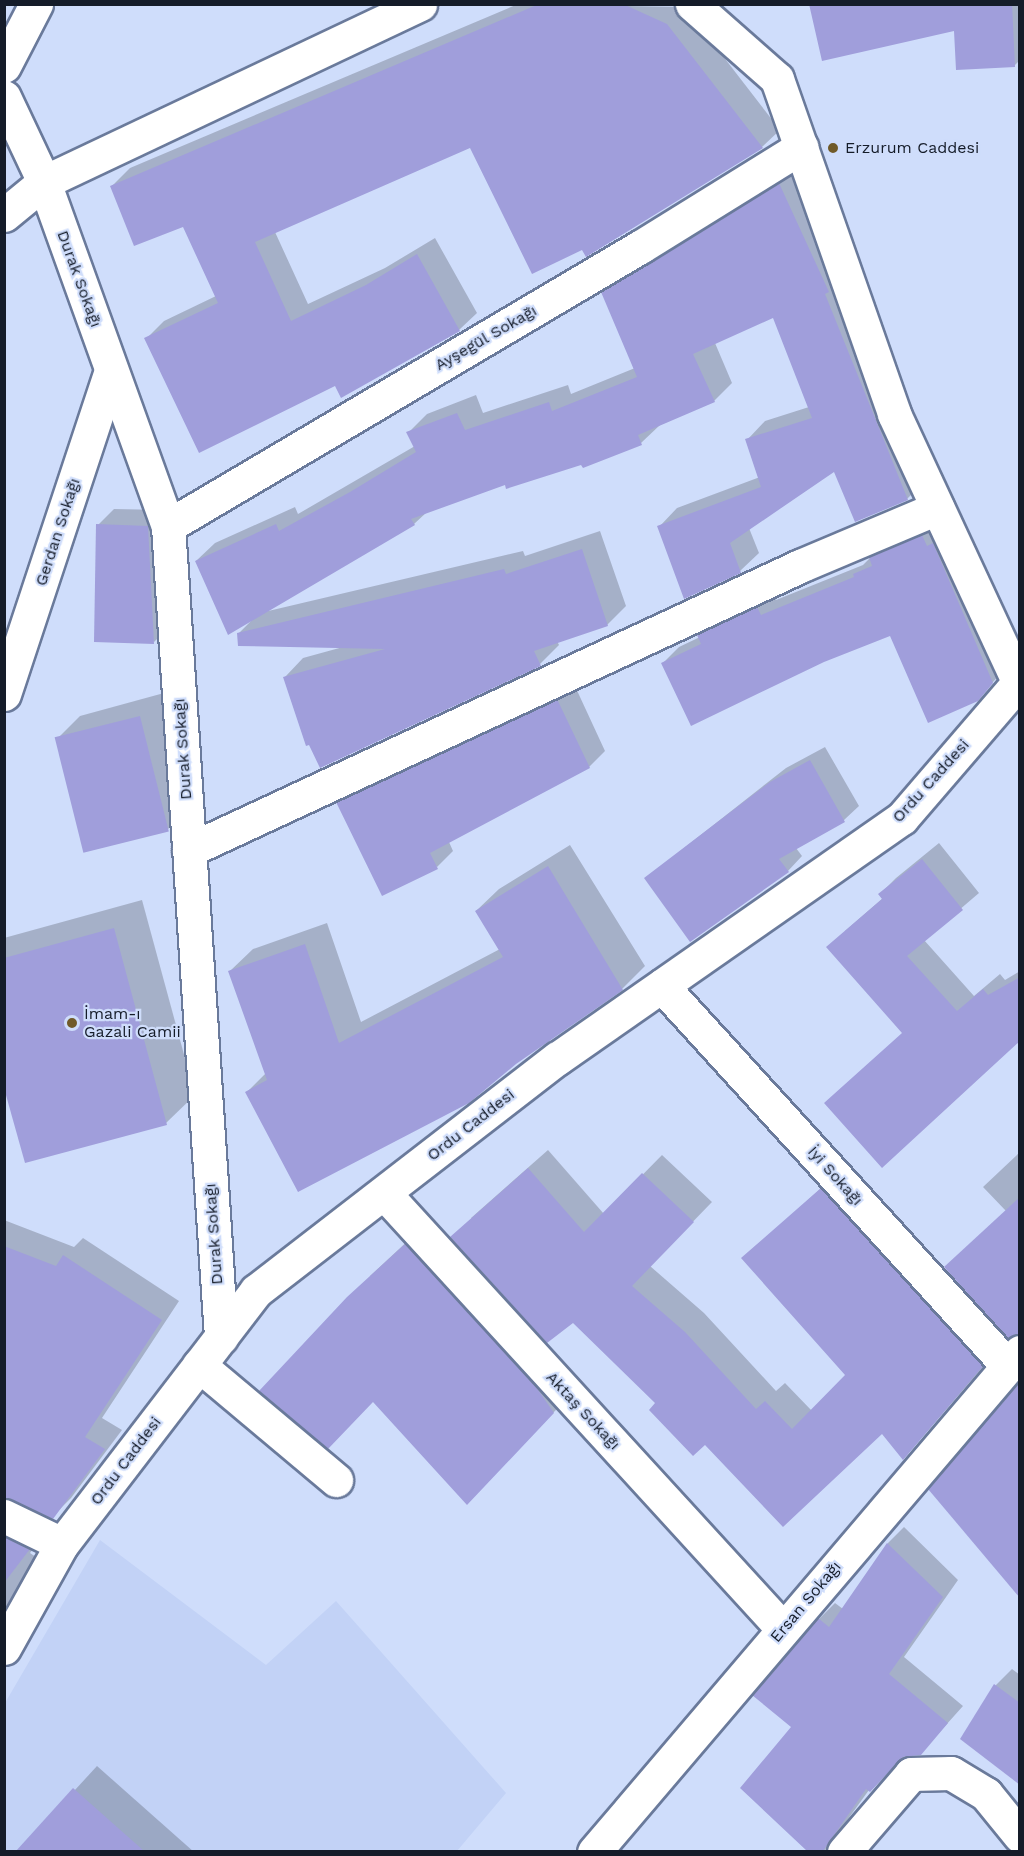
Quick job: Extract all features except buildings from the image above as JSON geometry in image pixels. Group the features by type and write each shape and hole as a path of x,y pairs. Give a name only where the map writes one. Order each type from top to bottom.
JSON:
{"street":[{"path":"4,66 36,4"},
{"path":"4,215 44,182 420,4"},
{"path":"692,4 727,18 777,79 894,414 1019,683"},
{"name":"Durak Sokağı","path":"4,97 44,182 168,526 221,1337"},
{"name":"Ayşegül Sokağı","path":"168,526 640,248 801,147"},
{"name":"Gerdan Sokağı","path":"4,694 111,370"},
{"path":"189,850 800,566 937,508"},
{"name":"Ordu Caddesi","path":"4,1648 62,1544 256,1291 558,1058 902,818 1019,683"},
{"name":"İyi Sokağı","path":"662,986 1014,1359"},
{"name":"Aktaş Sokağı","path":"384,1193 783,1629"},
{"name":"Ersan Sokağı","path":"594,1851 1014,1359"},
{"path":"199,1365 336,1480"},
{"path":"4,1516 62,1544"},
{"path":"844,1851 911,1774 951,1773 986,1794 1020,1836"}],"shaded area":[{"path":"100,1540 266,1665 336,1601 506,1793 457,1851 5,1852 5,1703"}],"place":[{"name":"Erzurum Caddesi","path":"833,148"},
{"name":"İmam-ı Gazali Camii","path":"72,1023"}]}
